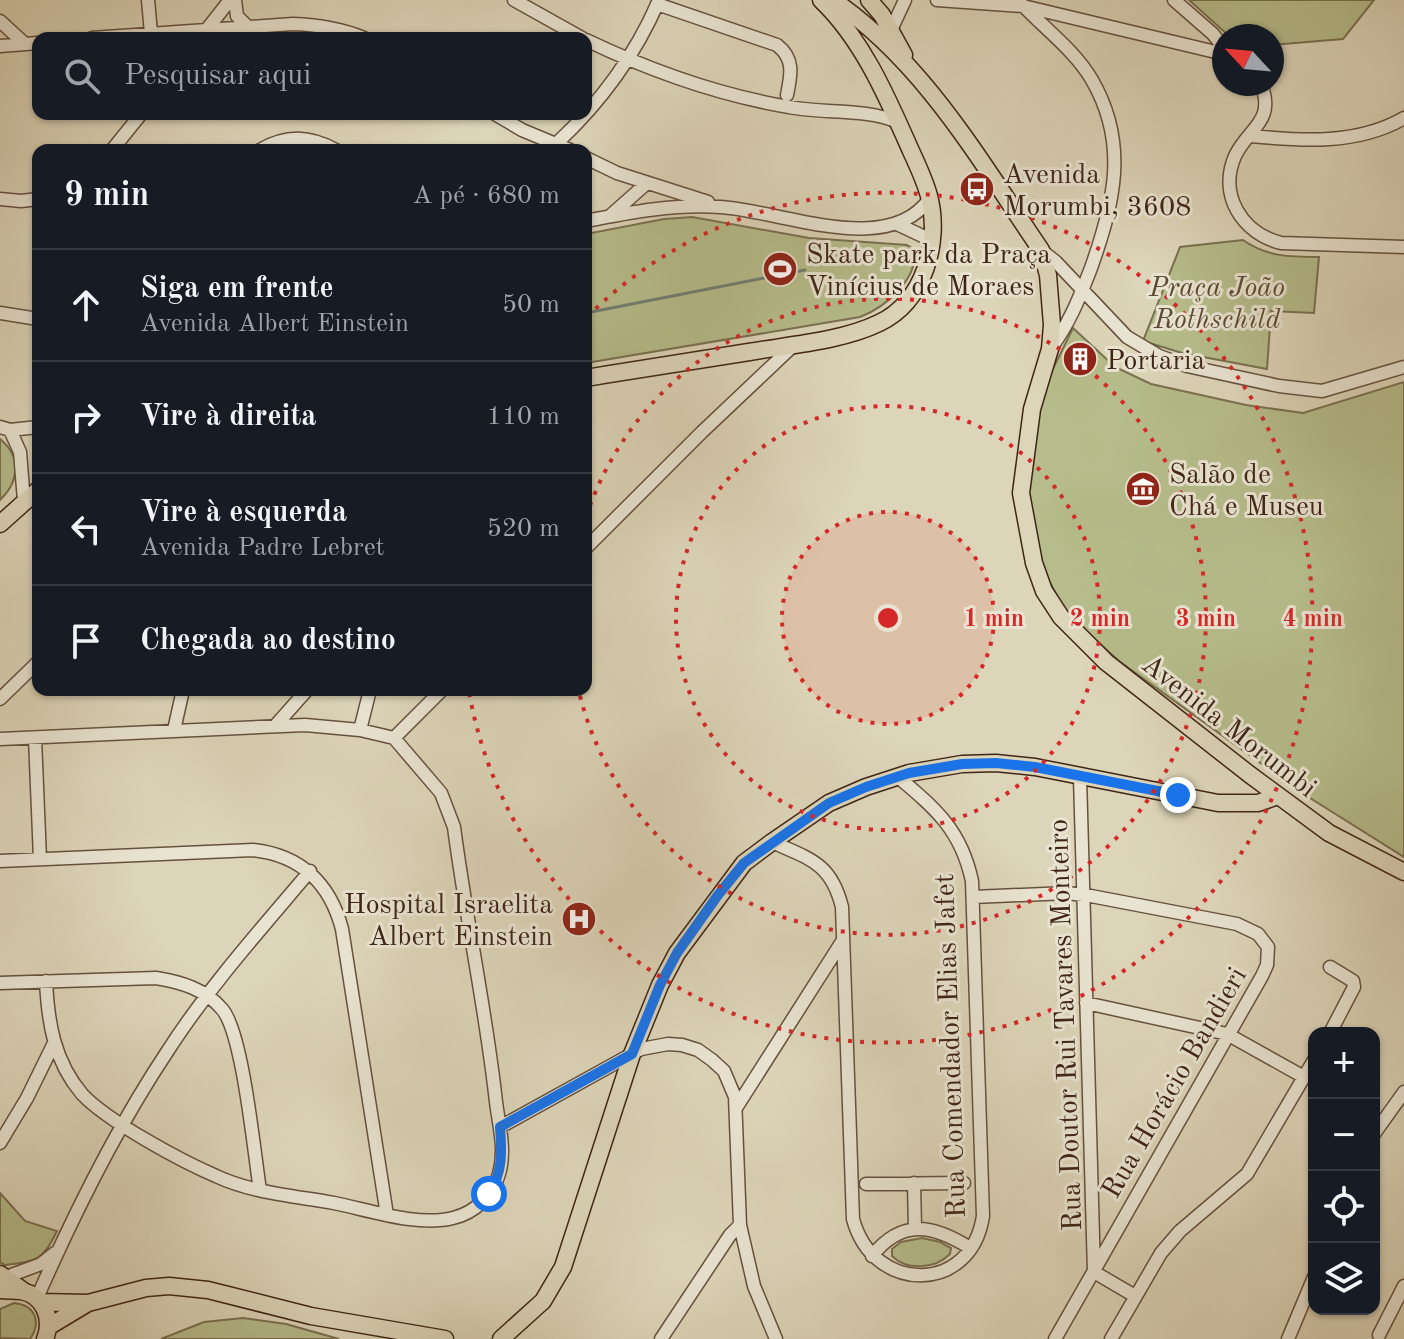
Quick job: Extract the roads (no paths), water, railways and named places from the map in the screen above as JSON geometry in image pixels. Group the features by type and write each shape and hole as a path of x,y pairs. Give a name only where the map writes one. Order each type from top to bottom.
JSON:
{"main road":[{"path":"592,377 863,330 882,322 912,298 920,283 931,240 930,198 898,122 857,46 841,21 821,0"},
{"name":"Avenida Morumbi","path":"833,0 847,5 911,66"},
{"name":"Avenida Morumbi","path":"869,0 891,30 911,66 1041,250 1052,302 1050,349 1032,409 1021,493 1034,563 1044,591 1061,617 1106,662 1257,780 1329,833 1404,872"},
{"path":"847,5 857,46"},
{"path":"857,46 863,32 870,28"},
{"path":"0,524 31,496"},
{"path":"501,1339 522,1331 563,1267 632,1054 660,985 677,953 744,863 772,842 829,803 866,787 962,764 996,763 1218,803 1258,803 1278,796"},
{"path":"1257,780 1260,792 1258,803"},
{"path":"46,1333 88,1303 146,1288 169,1286 208,1290 311,1316 445,1339"},
{"path":"16,1289 88,1303"},
{"path":"16,1289 47,1314 46,1333"}],"street":[{"path":"148,0 151,32"},
{"path":"232,0 237,16 248,27"},
{"path":"205,32 232,0"},
{"path":"514,0 571,32"},
{"path":"891,30 905,0"},
{"path":"937,0 1020,3 1212,48"},
{"path":"1174,0 1212,33"},
{"path":"592,106 640,43 658,2 777,45 790,58 787,95"},
{"path":"1020,3 1090,76 1104,101 1112,128 1113,194 1082,291 1061,336 1050,349"},
{"path":"0,21 31,43"},
{"path":"211,32 248,27 319,25 349,32"},
{"path":"0,46 31,43"},
{"path":"592,43 691,83 752,101 798,109 874,114 898,122"},
{"path":"1264,96 1263,116 1258,129 1237,152 1230,174 1232,201 1250,230 1281,243 1404,247"},
{"path":"1251,136 1288,140 1345,137 1377,131 1404,118"},
{"path":"117,144 136,120"},
{"path":"505,120 557,143 581,120"},
{"path":"282,144 303,138 325,144"},
{"path":"592,161 617,173 723,207 851,228 897,224 915,216 930,198"},
{"path":"609,217 647,183"},
{"path":"0,199 32,200"},
{"path":"592,220 675,206 723,207"},
{"path":"897,224 931,240"},
{"path":"1041,250 1058,264 1117,328 1140,347 1187,366 1279,386 1322,391 1404,367"},
{"path":"0,313 32,318"},
{"path":"592,542 795,344"},
{"path":"31,496 20,452 5,429 32,427"},
{"path":"0,699 32,668"},
{"path":"174,730 182,696"},
{"path":"275,726 302,696"},
{"path":"360,730 368,696"},
{"path":"394,738 436,696"},
{"path":"0,739 305,725 360,730 394,738 441,793 454,827 491,1057 502,1151 499,1174 489,1194 477,1207 452,1219 434,1220 387,1215 260,1190 216,1176 124,1126 84,1096 68,1075 54,1043 47,1011 46,981"},
{"path":"35,738 40,859"},
{"name":"Rua Comendador Elias Jafet","path":"872,1256 897,1273 926,1275 943,1272 970,1248 983,1216 973,897 968,863 953,831 932,805 898,777"},
{"name":"Rua Doutor Rui Tavares Monteiro","path":"1080,777 1094,1272"},
{"path":"772,842 814,861 829,874 842,907 853,1219 857,1235 872,1256 888,1238 915,1229 938,1231 970,1248"},
{"path":"0,861 253,850 271,852 310,871 330,896 342,929 387,1215"},
{"path":"16,1289 55,1253 166,1053 208,996 310,871"},
{"name":"Rua Horácio Bandieri","path":"973,897 1082,895 1237,924 1258,934 1268,947 1267,965 1055,1339"},
{"path":"736,1108 843,940"},
{"path":"1330,967 1353,981 1354,987 1333,1027"},
{"path":"0,983 156,978 175,981 208,996 224,1011 235,1036 260,1190"},
{"path":"1086,1003 1227,1034 1304,1077"},
{"path":"0,1143 54,1043"},
{"path":"500,1127 632,1054 668,1044 698,1050 724,1071 731,1085 736,1108 740,1225 754,1286 776,1339"},
{"path":"1111,1339 1153,1266 1180,1231 1247,1174 1308,1070"},
{"path":"1380,1126 1404,1092"},
{"path":"914,1183 915,1229"},
{"path":"866,1184 964,1183"},
{"path":"661,1339 740,1225"},
{"path":"16,1289 55,1253"},
{"path":"1094,1272 1135,1296"},
{"path":"1379,1335 1404,1286"},
{"path":"1288,1339 1308,1291"}],"waterway":[{"path":"592,312 805,270"}],"place":[{"name":"Avenida Morumbi, 3608","path":"977,189"},
{"name":"Skate park da Praça Vinícius de Moraes","path":"780,269"},
{"name":"Portaria","path":"1080,359"},
{"name":"Salão de Chá e Museu","path":"1143,489"},
{"name":"Hospital Israelita Albert Einstein","path":"579,919"}],"park label":[{"name":"Praça João Rothschild","path":"1217,302"}]}
